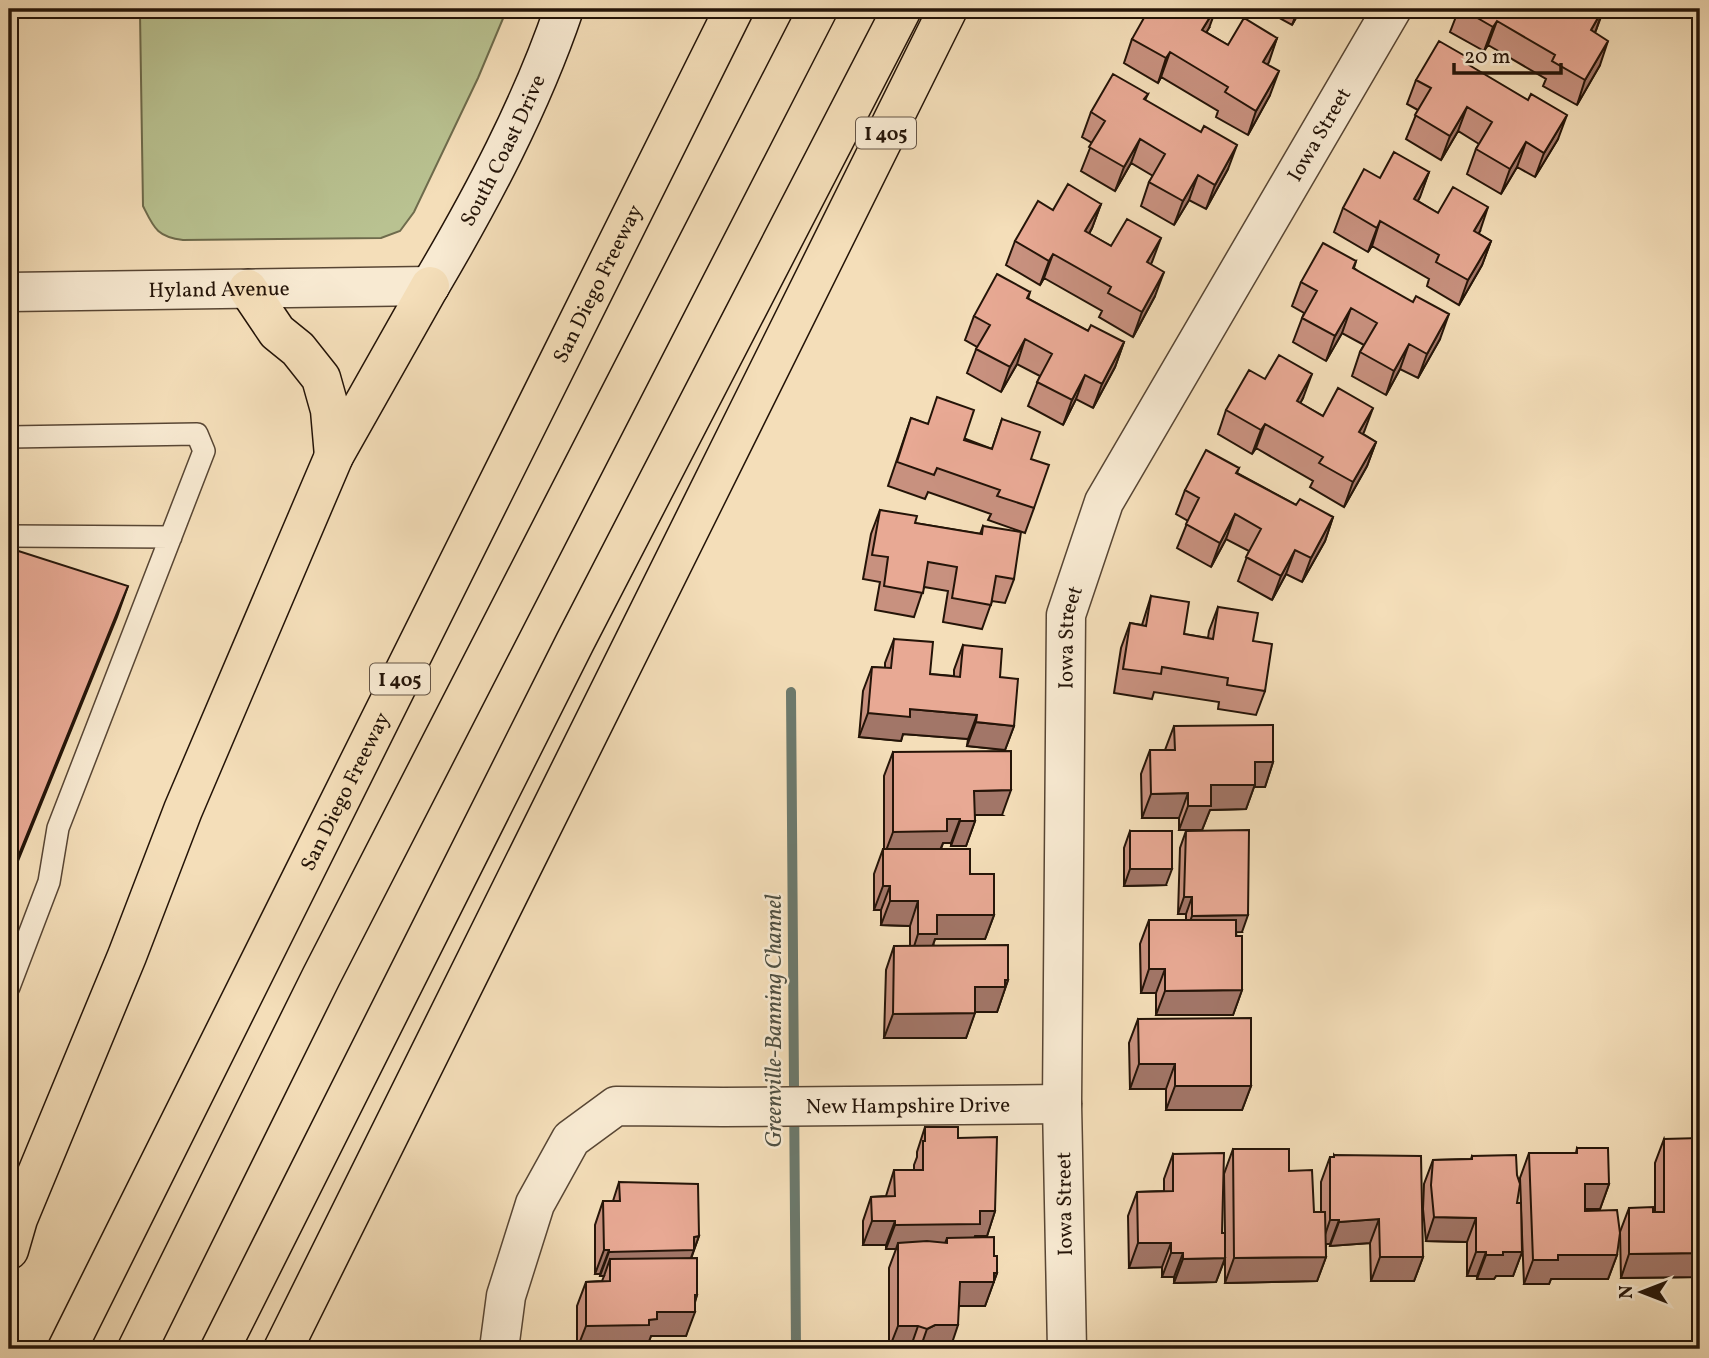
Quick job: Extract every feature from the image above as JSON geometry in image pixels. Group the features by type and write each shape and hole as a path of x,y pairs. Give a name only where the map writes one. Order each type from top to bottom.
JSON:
{"highway":[{"name":"San Diego Freeway","path":"67,1349 734,9"},
{"path":"137,1349 321,977 818,9"},
{"path":"220,1349 587,617 902,9"},
{"name":"I 405","path":"283,1349 948,9"},
{"path":"9,1250 18,1219 127,956 183,810 334,456 430,286"},
{"path":"248,289 277,332 298,349 321,378 330,410 334,456"}],"street":[{"name":"South Coast Drive","path":"430,286 467,223 526,103 564,9"},
{"name":"Iowa Street","path":"1067,1349 1062,1104 1066,615 1104,502 1392,9"},
{"name":"Hyland Avenue","path":"9,292 430,286"},
{"name":"New Hampshire Drive","path":"499,1349 506,1296 535,1204 571,1139 616,1106 1062,1104"}],"lane":[{"path":"9,437 197,434 204,451 58,828 49,882 9,987"},
{"path":"9,536 171,537"}],"green space":[{"path":"320,9 507,9 478,78 414,212 400,231 381,238 183,240 162,234 154,226 143,206 140,14 319,13"}],"building":[{"path":"1149,9 1215,9 1202,30 1228,45 1244,18 1277,38 1263,62 1279,71 1256,111 1225,92 1228,87 1170,52 1166,58 1132,39"},
{"path":"1462,9 1548,9 1555,13 1557,9 1603,9 1591,30 1608,41 1585,80 1552,61 1555,55 1497,21 1493,27"},
{"path":"1439,41 1472,60 1469,65 1528,100 1531,94 1567,115 1544,153 1526,142 1510,169 1476,149 1492,122 1467,107 1450,136 1415,115 1431,88 1416,80"},
{"path":"1113,74 1148,94 1144,99 1201,132 1204,126 1237,145 1215,185 1198,175 1183,201 1149,182 1165,154 1140,139 1124,167 1089,147 1105,121 1091,112"},
{"path":"1394,152 1429,172 1414,199 1438,213 1453,187 1488,207 1474,231 1491,241 1468,280 1436,262 1439,255 1380,221 1377,228 1343,208 1364,169 1380,178"},
{"path":"1068,184 1101,204 1085,231 1111,246 1127,219 1161,238 1147,262 1164,272 1142,312 1108,293 1111,287 1053,254 1049,261 1015,241 1038,201 1053,210"},
{"path":"1323,243 1356,261 1353,268 1413,302 1416,296 1449,314 1427,354 1409,344 1394,371 1360,352 1377,323 1351,308 1335,336 1302,318 1317,291 1301,282"},
{"path":"997,274 1030,292 1027,298 1088,331 1091,325 1124,342 1102,384 1085,375 1072,400 1037,382 1052,354 1025,339 1010,367 976,349 990,325 974,316"},
{"path":"1279,355 1312,374 1297,401 1323,416 1338,388 1373,408 1359,432 1376,442 1353,482 1319,463 1323,457 1265,424 1261,430 1226,410 1249,370 1265,379"},
{"path":"937,397 974,410 964,440 992,449 1002,419 1040,432 1031,459 1049,465 1034,508 997,496 1000,490 937,468 934,475 897,462 911,418 928,424"},
{"path":"1206,450 1239,468 1236,473 1296,505 1300,499 1333,517 1311,558 1295,550 1281,576 1246,557 1261,529 1235,514 1220,543 1186,524 1199,498 1185,490"},
{"path":"880,510 917,516 915,523 982,534 983,526 1021,532 1014,579 996,576 991,605 952,598 957,567 928,562 923,593 884,586 888,557 872,555"},
{"path":"9,548 128,586 9,879"},
{"path":"1151,596 1189,602 1184,634 1213,639 1218,607 1258,613 1253,641 1272,644 1265,691 1227,685 1228,678 1162,667 1161,674 1123,669 1130,623 1146,626"},
{"path":"894,639 933,642 930,674 960,677 963,645 1002,649 1000,677 1018,679 1014,726 976,722 977,715 910,709 910,717 868,713 872,667 891,668"},
{"path":"1273,725 1273,762 1255,762 1255,785 1211,785 1211,806 1188,806 1188,793 1151,794 1150,750 1175,750 1174,726"},
{"path":"1011,751 1011,790 974,791 975,821 947,819 947,831 893,832 893,752"},
{"path":"1249,830 1248,915 1192,916 1192,897 1184,897 1186,831"},
{"path":"1130,831 1172,831 1172,869 1130,869"},
{"path":"883,849 970,849 970,874 994,874 994,915 937,915 937,934 918,934 918,901 890,901 890,886 883,886"},
{"path":"1149,920 1236,920 1236,936 1242,936 1242,990 1165,991 1165,969 1149,969"},
{"path":"1008,945 1008,980 1005,980 1005,987 975,987 975,1013 893,1014 894,946"},
{"path":"1251,1018 1251,1086 1175,1086 1175,1064 1139,1064 1138,1019"},
{"path":"925,1127 958,1127 958,1138 997,1137 995,1211 980,1211 980,1224 895,1225 895,1221 872,1221 871,1197 895,1196 894,1170 923,1170"},
{"path":"1700,1138 1700,1253 1629,1254 1629,1208 1653,1207 1653,1212 1664,1212 1664,1139"},
{"path":"1577,1148 1608,1148 1609,1184 1585,1184 1585,1211 1617,1210 1620,1233 1617,1255 1558,1255 1558,1260 1533,1260 1529,1153 1577,1153"},
{"path":"1233,1149 1289,1149 1289,1171 1312,1170 1314,1212 1325,1212 1326,1257 1234,1258"},
{"path":"1224,1153 1222,1233 1225,1233 1225,1258 1183,1259 1183,1253 1171,1253 1171,1243 1138,1243 1137,1192 1173,1191 1173,1154"},
{"path":"1516,1155 1520,1184 1517,1203 1521,1203 1522,1252 1486,1255 1486,1252 1476,1252 1476,1218 1434,1217 1431,1185 1433,1160"},
{"path":"1421,1156 1423,1257 1380,1257 1379,1219 1339,1222 1330,1220 1330,1157"},
{"path":"619,1182 698,1184 699,1236 694,1237 694,1250 604,1250 603,1201 620,1201"},
{"path":"994,1237 997,1273 994,1273 994,1282 960,1282 958,1325 935,1325 927,1329 898,1326 898,1243 947,1243 947,1238"},
{"path":"697,1258 695,1312 657,1312 657,1319 649,1320 649,1325 586,1326 586,1282 610,1281 610,1259"},
{"path":"572,1343 637,1343 637,1349 572,1349"},
{"path":"661,1343 690,1343 690,1349 661,1349"},
{"path":"997,1345 997,1349 952,1349 952,1346"}],"waterway":[{"name":"Greenville-Banning Channel","path":"791,692 796,1349"}]}
